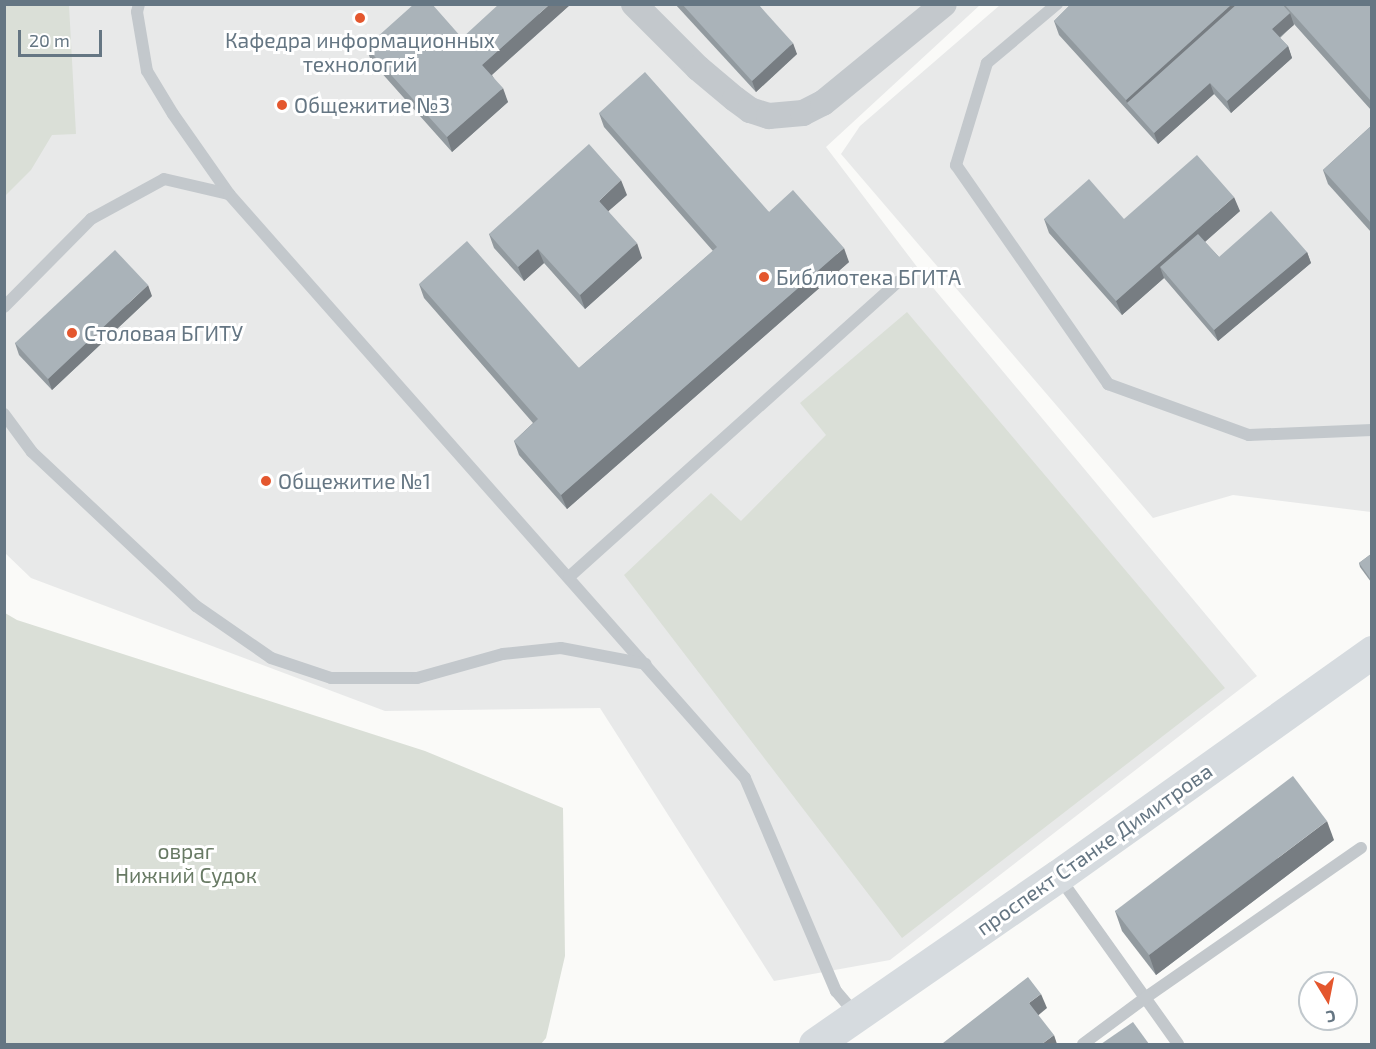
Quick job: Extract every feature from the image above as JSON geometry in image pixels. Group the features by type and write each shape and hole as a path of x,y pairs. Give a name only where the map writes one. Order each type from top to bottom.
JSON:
{"main road":[{"name":"проспект Станке Димитрова","path":"815,1044 1369,659"}],"street":[{"path":"634,4 698,68 727,93 750,110 769,116 803,112 824,103 945,4"}],"lane":[{"path":"139,4 137,12 147,71 173,114 229,194 745,778 836,991 856,1015"},
{"path":"1057,4 987,63 956,165 1108,384 1249,435 1371,430"},
{"path":"4,307 91,219 164,178 229,194"},
{"path":"569,577 899,282"},
{"path":"4,414 32,452 196,606 271,658 331,678 417,678 503,654 561,648 646,664"},
{"path":"1083,1044 1145,998 1361,848"},
{"path":"1058,876 1178,1044"}],"shaded area":[{"path":"4,5 980,5 826,147 930,284 1257,676 890,960 774,981 600,708 385,711 31,578 5,553"},
{"path":"1000,5 1371,5 1371,512 1233,495 1153,518 841,154 860,126"}],"green space":[{"path":"4,5 69,5 76,134 52,135 31,170 5,196"},
{"path":"907,312 1225,688 902,938 624,575 711,493 741,521 826,435 800,403"},
{"name":"овраг Нижний Судок","path":"5,613 17,620 425,751 563,808 565,956 546,1038 541,1044 5,1044"}],"building":[{"path":"414,4 432,4 462,38 499,4 550,4 482,65 503,88 447,137 366,47"},
{"path":"682,4 758,4 793,43 752,81"},
{"path":"1071,4 1232,4 1126,100 1054,21"},
{"path":"1237,4 1282,4 1290,13 1272,29 1288,46 1227,101 1210,83 1154,133 1127,103"},
{"path":"1284,4 1371,4 1371,101"},
{"path":"645,72 769,212 793,190 844,248 561,495 514,441 538,419 419,284 467,241 579,368 717,247 599,113"},
{"path":"1371,126 1371,223 1323,170"},
{"path":"589,144 621,180 599,201 637,243 580,295 538,249 518,267 489,234"},
{"path":"1197,155 1234,197 1116,301 1044,219 1089,179 1124,219"},
{"path":"1271,211 1307,252 1214,330 1160,267 1198,234 1219,257"},
{"path":"115,250 148,285 48,379 15,343"},
{"path":"1371,554 1371,580 1359,563"},
{"path":"1293,776 1327,821 1149,955 1115,911"},
{"path":"1028,977 1041,994 1029,1003 1054,1035 1042,1044 943,1043"},
{"path":"1133,1022 1149,1044 1101,1044"}],"place":[{"name":"Кафедра информационных технологий","path":"360,18"},
{"name":"Общежитие №3","path":"282,105"},
{"name":"Библиотека БГИТА","path":"764,277"},
{"name":"Столовая БГИТУ","path":"72,333"},
{"name":"Общежитие №1","path":"266,481"}]}
